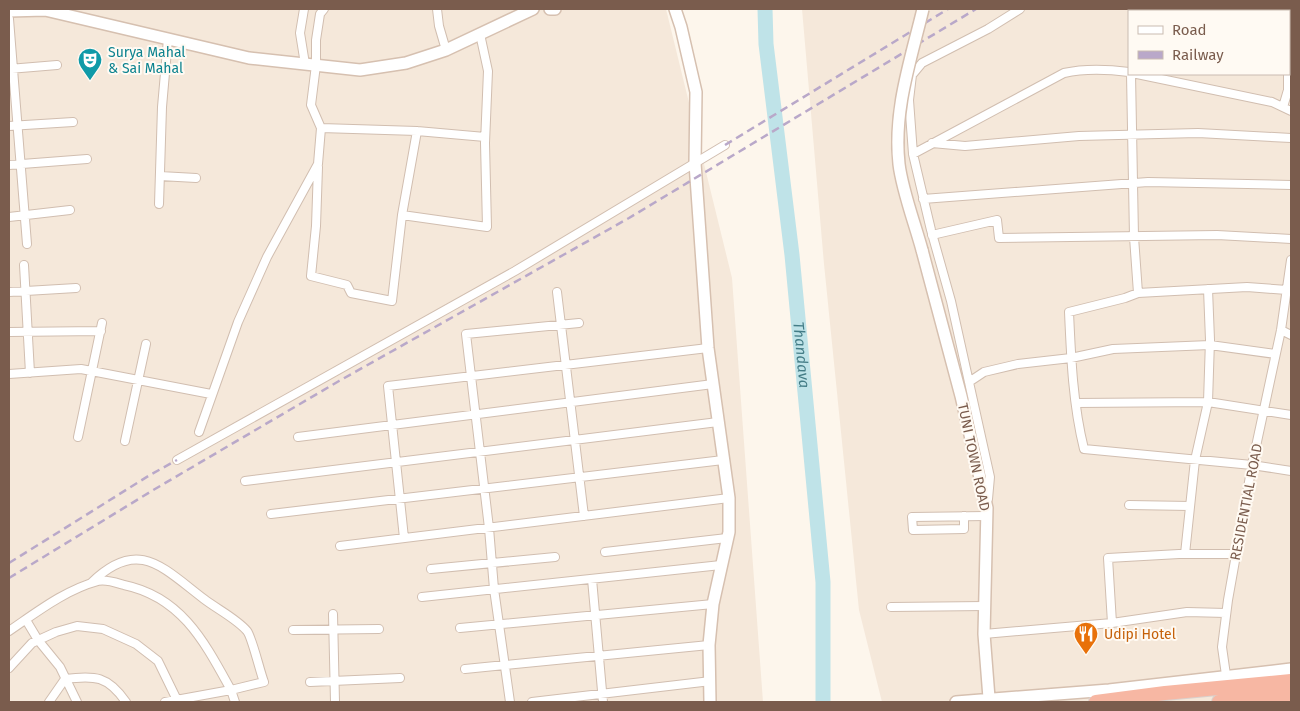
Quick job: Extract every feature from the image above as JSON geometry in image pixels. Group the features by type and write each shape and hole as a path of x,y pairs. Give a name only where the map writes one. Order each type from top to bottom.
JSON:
{"highway":[{"path":"1096,702 1165,693 1290,684"},
{"path":"1219,702 1290,684"}],"street":[{"path":"9,11 39,9 249,58 360,70 406,63 446,50 533,9"},
{"path":"304,9 300,33 311,65"},
{"path":"324,9 320,14 311,65 311,105 321,128 316,226 311,276 347,285 351,293 392,301 402,214 417,131"},
{"path":"437,9 439,26 446,50"},
{"path":"550,9 555,9"},
{"path":"675,9 696,92 695,163 708,348 729,498 729,532 713,604 710,645 710,702"},
{"name":"TUNI TOWN ROAD","path":"923,9 901,99 898,132 899,164 961,396 986,512 984,634 989,698"},
{"path":"964,516 964,529 913,530 912,517 964,516 986,512 990,477 951,301 932,235 913,154 909,100 912,75 922,63 1020,9"},
{"path":"9,19 11,69 18,126 27,244"},
{"path":"402,214 487,227 485,137 488,71 480,34"},
{"path":"159,204 162,106 168,40"},
{"path":"11,69 57,65"},
{"path":"913,154 1064,73 1091,69 1107,69 1128,73"},
{"path":"1130,75 1134,237 1138,293"},
{"path":"1142,75 1272,102 1291,110"},
{"path":"1283,107 1288,90 1288,75"},
{"path":"9,126 73,122"},
{"path":"321,128 417,131 485,137"},
{"path":"932,143 965,146 1080,136 1198,133 1291,138"},
{"path":"177,460 515,271 725,145"},
{"path":"9,165 86,159"},
{"path":"199,432 238,322 267,257 318,164"},
{"path":"160,176 196,178"},
{"path":"923,199 1133,183 1291,185"},
{"path":"9,217 70,210"},
{"path":"932,235 997,220 999,238 1216,235 1291,240"},
{"name":"RESIDENTIAL ROAD","path":"1226,675 1222,647 1226,613 1252,465 1281,330 1291,260"},
{"path":"24,265 30,373"},
{"path":"1287,290 1247,287 1138,293 1069,312 1071,358 1078,427 1084,449 1252,465 1291,471"},
{"path":"9,292 76,288"},
{"path":"1185,554 1195,460 1208,402 1210,345 1208,289"},
{"path":"557,292 584,516"},
{"path":"510,702 494,589 489,528 466,334 579,322"},
{"path":"9,332 101,327 78,437"},
{"path":"1281,330 1291,335"},
{"path":"125,441 146,344"},
{"path":"969,382 984,372 1018,364 1071,358 1113,349 1210,345 1276,354"},
{"path":"404,538 388,386 708,348"},
{"path":"9,374 81,369 211,394"},
{"path":"298,436 713,384"},
{"path":"1076,403 1208,402 1291,415"},
{"path":"245,481 718,422"},
{"path":"271,514 723,460"},
{"path":"340,546 729,498"},
{"path":"1129,505 1190,506"},
{"path":"605,552 727,538"},
{"path":"1112,623 1108,558 1185,554 1236,554"},
{"path":"431,569 555,557"},
{"path":"91,583 103,571 124,560 144,559 181,580 248,632 264,682 178,701 165,702"},
{"path":"422,598 721,565"},
{"path":"592,579 603,698"},
{"path":"9,630 71,590 91,583 101,580 134,587 163,600 188,620 212,655 231,690 235,702"},
{"path":"460,628 713,604"},
{"path":"891,607 985,606"},
{"path":"984,634 1112,623 1187,612 1226,613"},
{"path":"333,614 335,702"},
{"path":"26,620 38,640 60,667 77,702"},
{"path":"9,668 32,644 56,632 77,626 103,629 136,644 158,661 178,701"},
{"path":"293,630 379,629"},
{"path":"465,669 710,645"},
{"path":"956,702 1109,690 1226,675 1290,684"},
{"path":"49,702 65,679 86,676 103,680 116,688 126,702"},
{"path":"310,682 400,678"},
{"path":"532,702 603,698 711,681"}],"shaded area":[{"path":"9,9 666,9 732,278 763,702 9,702"},
{"path":"802,9 1291,9 1291,702 882,702 859,610 824,264"}],"waterway":[{"name":"Thandava","path":"765,9 766,44 792,255 823,582 823,702"}],"railway":[{"path":"725,145 948,9"},
{"path":"9,578 155,489 339,381 629,218 976,9"},
{"path":"9,563 177,460"}],"place":[{"name":"Surya Mahal & Sai Mahal","path":"90,81"},
{"name":"Udipi Hotel","path":"1086,655"}]}
